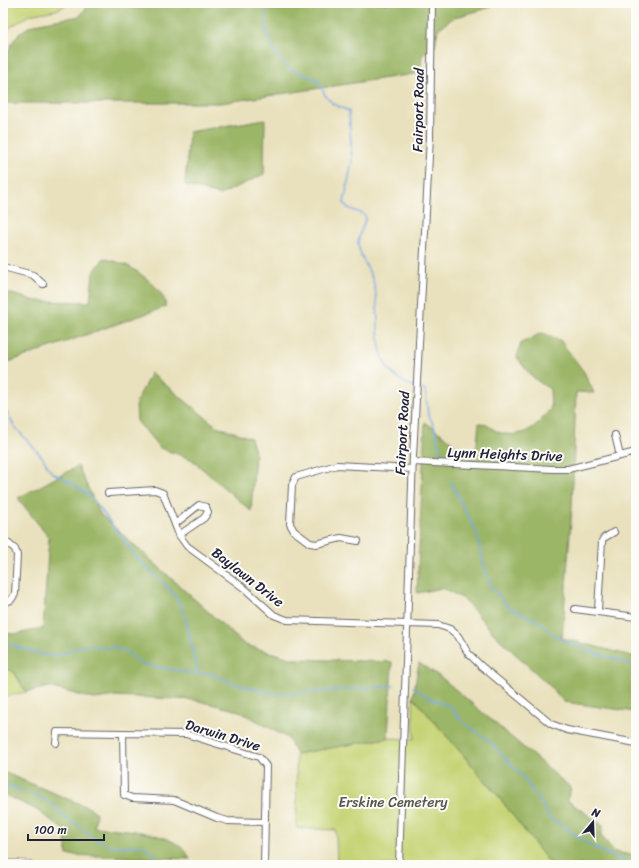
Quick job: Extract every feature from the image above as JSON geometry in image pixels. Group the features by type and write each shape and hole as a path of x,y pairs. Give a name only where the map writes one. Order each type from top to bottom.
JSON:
{"main road":[{"path":"3,864 29,865"}],"street":[{"name":"Fairport Road","path":"399,865 412,466 429,145 432,3"},
{"path":"3,267 33,275 43,284"},
{"path":"615,435 620,456"},
{"name":"Lynn Heights Drive","path":"358,541 341,538 316,544 310,543 294,531 290,524 292,485 296,477 337,465 553,470 568,469 636,452"},
{"name":"Baylawn Drive","path":"108,493 155,490 163,493 179,535 187,546 244,588 274,615 287,620 438,625 450,629 458,636 468,652 480,665 551,724 568,730 636,743"},
{"path":"175,524 199,505 206,507 208,512 204,518 179,535"},
{"path":"598,610 602,541 614,532"},
{"path":"3,539 15,549 17,556 15,594 12,600 3,603"},
{"path":"575,609 598,610 636,617"},
{"name":"Darwin Drive","path":"56,743 58,732 186,734 259,757 266,766 264,865"},
{"path":"123,734 124,794 132,798 174,800 217,818 264,822"}],"green space":[{"path":"3,3 71,3 56,10 29,15 3,32"},
{"path":"90,3 491,3 491,7 453,18 438,29 435,47 422,55 420,73 221,103 3,103 3,82 6,60 9,50 20,33 39,23 80,16"},
{"path":"265,119 264,174 220,195 185,185 189,132"},
{"path":"104,258 126,265 145,277 158,289 162,295 165,301 165,307 3,364 3,294 9,293 36,301 90,302 93,273"},
{"path":"542,333 560,340 584,372 594,393 576,392 572,507 562,638 636,657 636,712 564,702 549,685 495,635 464,599 442,588 417,593 425,422 451,441 464,454 472,458 476,454 479,423 485,424 498,432 510,434 524,432 536,425 551,408 550,389 531,375 517,357 521,343"},
{"path":"151,373 216,426 251,438 255,452 251,511 191,459 160,448 137,421 136,402"},
{"path":"78,466 100,514 245,645 294,659 392,662 388,738 296,754 288,738 239,711 195,700 116,696 94,699 49,687 26,692 14,672 3,667 3,633 16,634 43,629 49,538 18,498"},
{"path":"419,663 442,678 571,788 567,800 603,826 601,836 615,852 636,856 636,865 551,865 495,792 413,697"},
{"path":"3,667 14,672 26,692 3,697"},
{"name":"Erskine Cemetery","path":"413,697 495,792 551,865 337,865 336,830 297,828 296,754 388,738 414,739"},
{"path":"3,772 92,809 96,813 94,827 147,833 161,837 174,842 183,849 190,859 67,855 64,830 37,810 3,794"}],"waterway":[{"path":"268,3 266,12 268,37 280,60 293,71 318,80 325,95 333,104 349,111 352,161 344,203 348,208 363,214 366,217 358,244 361,255 371,274 374,284 377,299 379,343 382,356 388,368 398,378 413,386"},
{"path":"421,389 425,390 428,414 435,428 441,456"},
{"path":"3,404 14,426 43,458 51,472 72,483 93,499 137,558 173,593 181,606 186,619 198,673"},
{"path":"451,482 477,534 483,563 491,586 507,606 538,621 557,637 583,649 636,666"},
{"path":"3,642 39,654 54,656 83,646 92,645 99,648 113,647 127,652 141,664 190,673 212,674 235,684 272,693 284,694 393,686"},
{"path":"413,687 428,697 451,707 460,719 490,742 522,776 543,806 549,818 597,849 635,865"},
{"path":"3,783 42,798 55,807 64,817 101,843 122,847 135,845 140,846 146,848 159,861"}]}
